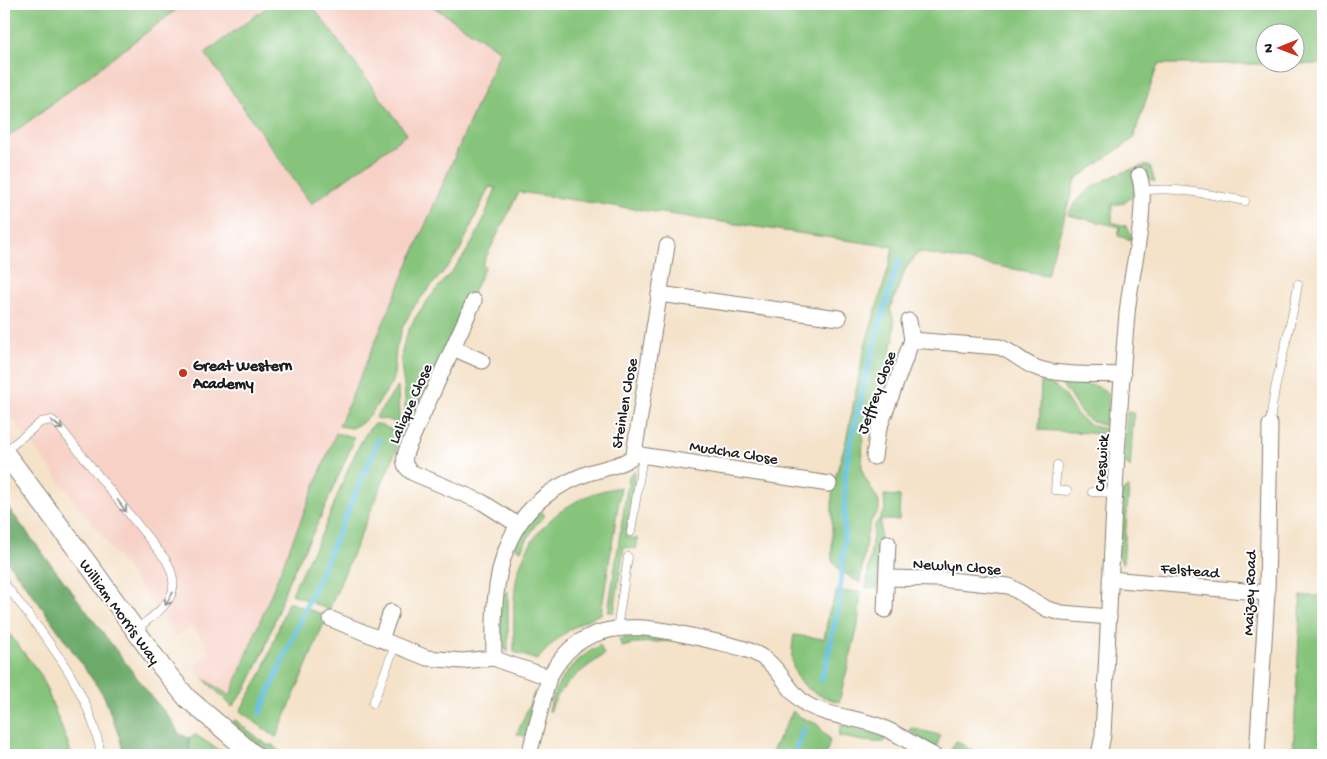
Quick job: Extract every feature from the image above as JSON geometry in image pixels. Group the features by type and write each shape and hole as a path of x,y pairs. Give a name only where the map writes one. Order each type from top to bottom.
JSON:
{"street":[{"name":"Creswick","path":"1098,755 1103,735 1110,579 1123,375 1129,300 1138,249 1143,191 1139,175"},
{"name":"Steinlen Close","path":"494,658 494,606 497,583 502,560 518,525 530,509 558,486 582,475 625,462 639,455 666,246"},
{"path":"659,294 840,318"},
{"name":"Lalique Close","path":"474,301 404,456 405,467 413,473 482,502 518,525"},
{"name":"Jeffrey Close","path":"874,456 876,434 912,340 909,321"},
{"name":"Jeffrey Close","path":"912,340 999,347 1008,350 1024,363 1055,372 1123,375"},
{"path":"453,348 482,361"},
{"name":"Maizey Road","path":"1257,755 1275,430"},
{"name":"William Morris Way","path":"4,452 94,572 161,666 187,698 254,755"},
{"name":"Mudcha Close","path":"639,455 829,484"},
{"path":"885,610 888,543"},
{"name":"Newlyn Close","path":"887,578 939,579 1009,586 1047,608 1062,613 1108,617"},
{"name":"Felstead","path":"1110,579 1267,593"},
{"path":"380,640 391,612"},
{"path":"331,619 427,658 462,661 494,658 549,677"},
{"path":"529,755 549,677 566,653 575,644 597,634 617,629 652,628 710,640 748,651 765,659 790,689 806,703 822,711 886,728 933,755"}],"lane":[{"path":"1143,191 1160,189 1178,190 1245,200"},
{"name":"Maizey Road","path":"1275,430 1272,399 1290,327 1298,284"},
{"path":"4,452 41,422 52,420 58,424 166,560 174,578 172,596 168,603 136,630"},
{"path":"631,532 639,455"},
{"path":"1057,465 1055,490 1067,491"},
{"path":"1092,492 1115,494"},
{"path":"617,629 628,557"},
{"path":"4,583 69,672 86,708 99,743 101,755"},
{"path":"373,702 396,646"}],"shaded area":[{"name":"Great Western Academy","path":"4,4 429,4 500,51 335,435 230,696 204,679 194,666 212,653 193,626 175,637 144,592 4,407"}],"green space":[{"path":"4,4 184,4 4,140"},
{"path":"271,4 311,4 407,134 311,204 205,53"},
{"path":"429,4 1323,4 1323,64 1304,64 1304,22 1254,22 1254,64 1158,64 1133,139 1076,179 1047,275 919,252 906,268 890,309 894,320 894,338 880,394 863,429 862,469 879,502 879,510 871,521 867,534 860,583 838,569 832,560 833,485 846,441 865,346 893,247 519,192 482,265 485,267 406,436 405,393 401,360 409,329 426,302 458,264 476,236 496,188 489,187 460,250 415,305 403,326 396,349 394,374 391,384 371,414 362,423 351,428 339,426 500,51"},
{"path":"1141,166 1150,166 1155,182 1150,180 1145,168 1131,173 1134,195 1124,203 1112,205 1112,222 1126,226 1132,235 1132,240 1118,236 1120,227 1068,215 1074,205 1090,189 1109,178"},
{"path":"1041,382 1052,385 1060,390 1083,420 1093,426 1106,429 1106,434 1039,430"},
{"path":"1060,383 1100,387 1104,390 1107,394 1108,402 1107,426 1083,415"},
{"path":"398,386 399,424 375,418"},
{"path":"1127,412 1134,413 1130,468 1124,461"},
{"path":"375,424 401,434 401,439 329,610 292,594 321,535 353,457 368,430"},
{"path":"336,433 354,437 352,445 318,523 288,582 264,651 247,687 232,707 204,679 230,696"},
{"path":"635,470 626,537 638,539 636,549 624,547 614,612 608,612 629,476"},
{"path":"621,487 601,614 566,632 537,660 514,652 515,585 523,558 532,542 556,515 570,505 603,491"},
{"path":"1129,487 1123,566 1118,555 1122,491"},
{"path":"884,495 900,496 899,520 881,520 877,588 866,588 874,527 885,510"},
{"path":"4,502 147,691 172,721 179,734 189,738 190,755 124,755 104,696 4,557"},
{"path":"541,511 545,515 534,527 521,550 514,547 530,522"},
{"path":"508,591 508,652 502,642 500,627 501,596"},
{"path":"837,591 861,592 858,626 839,702 815,693 806,687 799,680 792,661 794,635 824,639 829,612"},
{"path":"1301,596 1323,596 1323,755 1293,755"},
{"path":"288,602 327,616 275,737 240,711 263,671"},
{"path":"4,627 41,675 71,755 4,755"},
{"path":"630,637 673,641 637,643 622,647 619,639"},
{"path":"600,645 604,655 580,672 565,686 550,712 555,690 560,681 582,657"},
{"path":"535,691 526,736 517,734"},
{"path":"793,711 798,716 817,724 830,740 826,755 770,755"},
{"path":"235,720 267,745 273,745 282,755 269,755 232,723"},
{"path":"841,725 885,737 884,742 838,736"},
{"path":"911,728 940,735 937,746 934,747 909,731"},
{"path":"196,735 226,755 190,755 189,738"},
{"path":"956,741 980,755 950,755"}],"waterway":[{"path":"821,680 839,603 844,546 845,474 849,450 873,347 899,260"},
{"path":"260,713 379,439"},
{"path":"794,755 804,729"}],"place":[{"name":"Great Western Academy","path":"183,373"}]}
